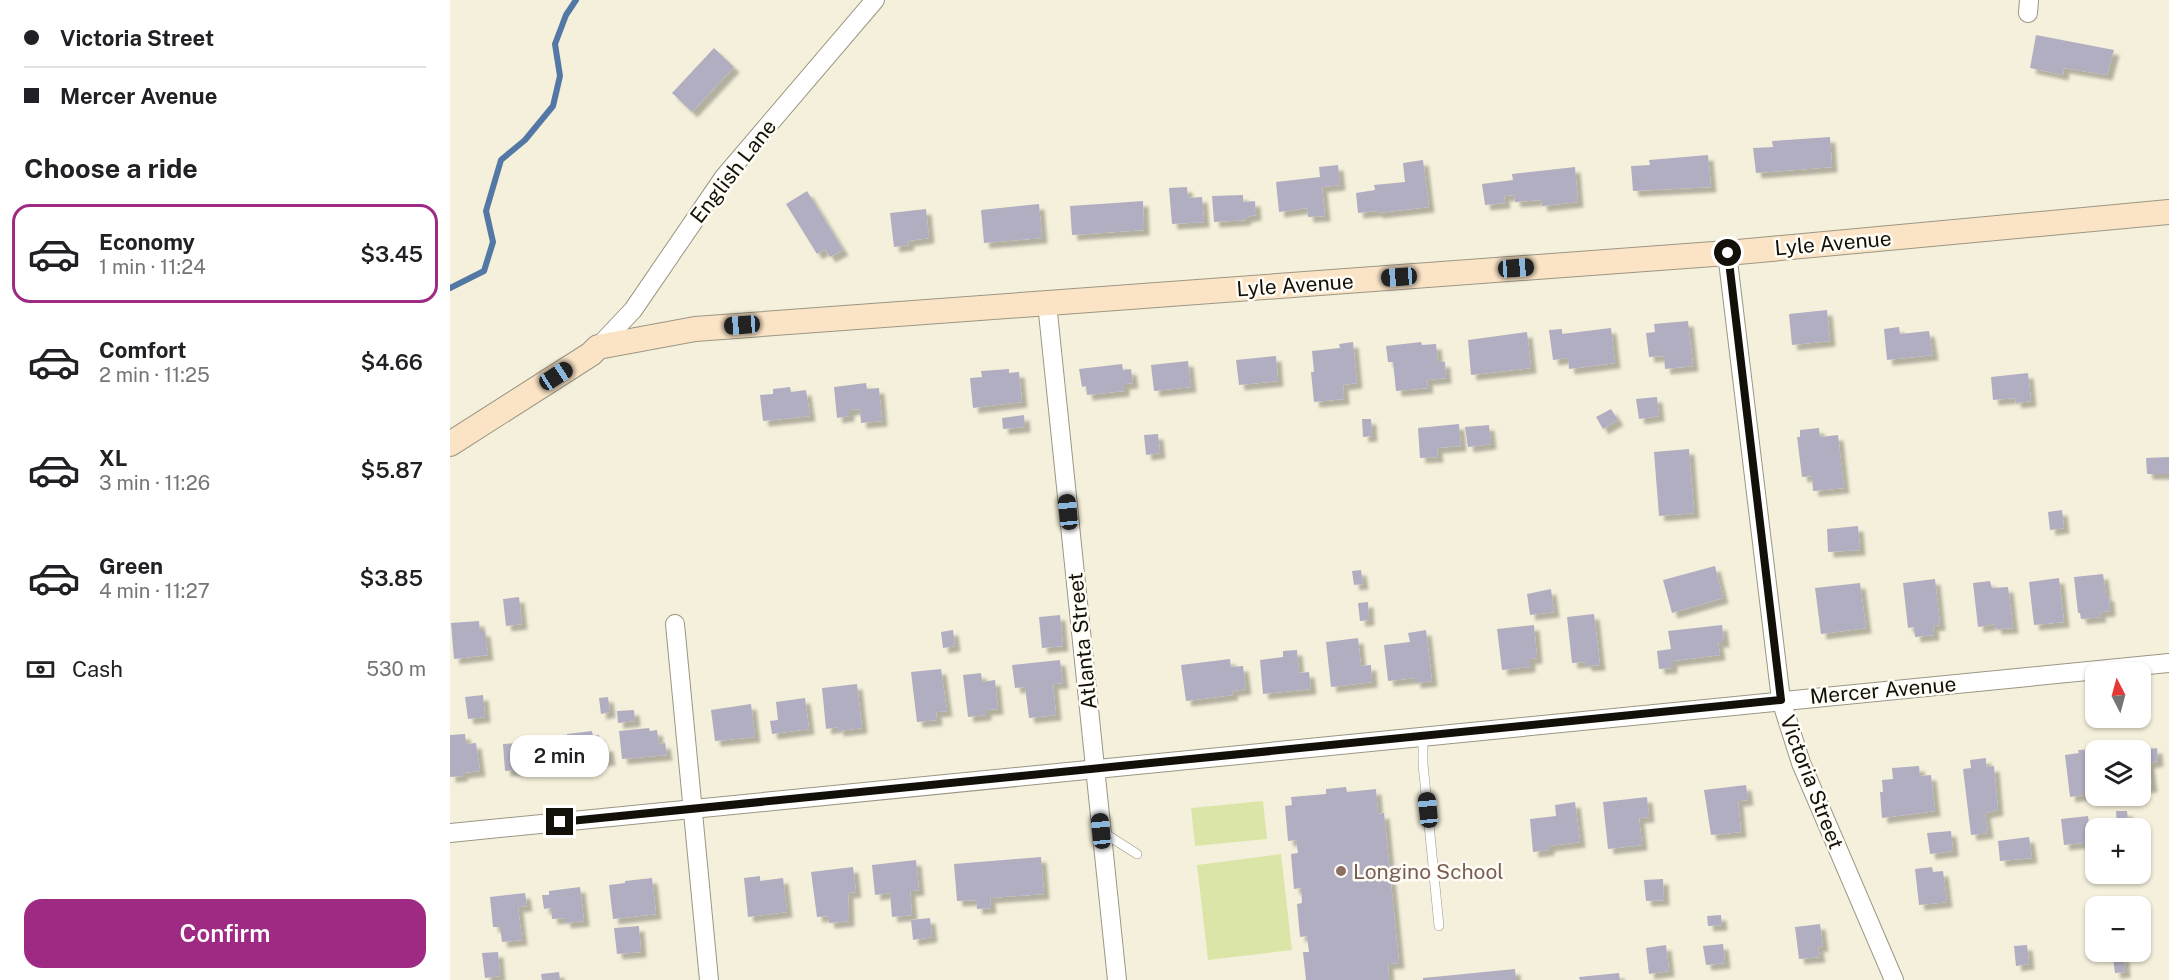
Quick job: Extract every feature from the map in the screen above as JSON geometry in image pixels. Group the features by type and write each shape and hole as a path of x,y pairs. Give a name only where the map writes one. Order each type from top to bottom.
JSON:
{"street":[{"name":"English Lane","path":"598,347 633,310 724,177 875,0"},
{"name":"Lyle Avenue","path":"450,444 591,354 598,347 695,329 1728,253 2169,212"},
{"name":"Victoria Street","path":"1728,253 1781,700 1801,763 1894,980"},
{"name":"Atlanta Street","path":"1047,303 1117,980"},
{"path":"675,624 709,980"},
{"name":"Mercer Avenue","path":"450,833 2169,663"}],"lane":[{"path":"1423,736 1423,764 1439,926"},
{"path":"1101,831 1137,854"}],"green space":[{"path":"1263,801 1267,839 1195,846 1191,808"},
{"path":"1281,854 1292,950 1208,960 1197,865"}],"building":[{"path":"2036,35 2114,50 2107,75 2064,68 2063,75 2030,68"},
{"path":"714,48 734,67 692,112 672,93"},
{"path":"1830,137 1832,167 1756,173 1753,148 1773,147 1772,141"},
{"path":"1708,155 1711,187 1633,191 1631,166 1650,165 1649,160"},
{"path":"1423,160 1429,207 1358,213 1356,193 1375,190 1374,185 1405,182 1403,163"},
{"path":"1338,165 1340,185 1322,187 1325,216 1308,217 1307,208 1279,212 1276,182 1320,177 1319,167"},
{"path":"1575,167 1578,202 1542,206 1541,200 1515,202 1514,195 1504,196 1505,203 1485,205 1482,184 1513,180 1512,174"},
{"path":"1187,187 1188,198 1202,197 1204,222 1172,224 1169,188"},
{"path":"807,191 843,250 830,257 825,249 817,254 786,204"},
{"path":"1243,195 1243,202 1255,201 1256,215 1246,217 1245,220 1214,222 1212,196"},
{"path":"1143,201 1144,230 1072,235 1070,206"},
{"path":"1039,204 1042,238 984,243 981,210"},
{"path":"926,209 929,238 908,241 909,245 894,247 890,213"},
{"path":"1827,310 1830,341 1792,345 1789,314"},
{"path":"1688,321 1693,366 1665,369 1664,356 1649,357 1646,333 1655,332 1654,324"},
{"path":"1899,327 1900,334 1929,331 1933,355 1887,360 1884,329"},
{"path":"1611,328 1615,363 1569,369 1568,358 1553,360 1549,330 1562,329 1562,334"},
{"path":"1527,332 1531,368 1471,375 1468,340"},
{"path":"1353,342 1357,383 1343,385 1344,399 1314,402 1311,372 1314,372 1312,351 1340,348 1339,344"},
{"path":"1421,342 1422,345 1436,344 1438,362 1445,362 1446,378 1427,380 1428,388 1396,391 1393,362 1388,362 1386,346"},
{"path":"1276,356 1278,381 1239,385 1236,360"},
{"path":"1188,361 1191,387 1154,391 1151,365"},
{"path":"1122,364 1123,370 1131,369 1133,383 1124,384 1124,391 1087,395 1086,386 1082,387 1079,369"},
{"path":"1009,369 1009,373 1019,372 1022,402 973,408 970,378 982,377 981,371"},
{"path":"2028,373 2031,401 2016,403 2015,398 1993,400 1991,377"},
{"path":"866,383 867,389 879,388 882,421 861,423 860,409 849,410 849,416 837,418 834,387"},
{"path":"790,387 791,392 806,390 810,416 763,421 760,395 773,394 773,389"},
{"path":"1657,397 1659,416 1639,419 1636,399"},
{"path":"1611,409 1618,420 1603,429 1596,417"},
{"path":"1024,415 1025,427 1003,429 1002,418"},
{"path":"1362,419 1371,419 1372,436 1363,437"},
{"path":"1459,424 1461,446 1437,448 1438,457 1420,458 1418,428"},
{"path":"1489,425 1491,444 1468,447 1465,427"},
{"path":"1819,428 1820,437 1838,435 1844,488 1813,491 1812,476 1802,477 1797,437 1800,437 1800,430"},
{"path":"1158,434 1160,453 1146,455 1144,435"},
{"path":"1689,449 1694,513 1659,516 1654,452"},
{"path":"2169,457 2169,474 2147,474 2146,458"},
{"path":"2062,510 2064,528 2050,530 2048,512"},
{"path":"1858,526 1860,550 1828,552 1827,529"},
{"path":"1715,566 1723,598 1672,613 1663,580"},
{"path":"1361,570 1363,584 1354,585 1352,571"},
{"path":"2103,574 2106,596 2109,596 2110,611 2100,612 2101,617 2081,619 2078,613 2074,577"},
{"path":"2059,578 2064,622 2034,625 2029,582"},
{"path":"1935,579 1940,625 1933,626 1934,635 1915,637 1914,627 1908,628 1903,583"},
{"path":"1990,581 1992,588 2008,587 2013,628 1996,629 1995,624 1978,627 1973,583"},
{"path":"1860,583 1866,628 1821,634 1815,588"},
{"path":"1551,589 1554,612 1530,615 1527,594"},
{"path":"519,597 522,624 506,626 503,599"},
{"path":"1368,602 1369,620 1360,621 1358,603"},
{"path":"1594,614 1600,665 1586,666 1586,662 1572,663 1567,617"},
{"path":"1060,615 1063,646 1042,648 1039,617"},
{"path":"479,621 480,631 485,631 488,655 454,659 451,623"},
{"path":"1534,625 1537,658 1530,659 1530,667 1502,670 1497,629"},
{"path":"1722,625 1724,642 1718,642 1720,655 1672,661 1672,668 1659,669 1657,651 1671,649 1668,631"},
{"path":"953,630 955,646 943,648 941,632"},
{"path":"1426,630 1432,681 1415,683 1415,678 1388,681 1384,645 1410,642 1408,633"},
{"path":"1358,638 1361,666 1371,665 1372,682 1331,687 1326,642"},
{"path":"1297,650 1299,673 1309,672 1311,689 1263,694 1260,660 1283,657 1283,651"},
{"path":"1230,659 1231,667 1243,666 1246,689 1232,691 1233,695 1186,701 1181,665"},
{"path":"1060,660 1063,683 1053,684 1056,715 1029,718 1025,687 1015,688 1012,665"},
{"path":"941,669 947,711 936,712 937,720 917,722 911,672"},
{"path":"981,673 982,682 995,680 998,709 986,710 986,715 968,717 963,675"},
{"path":"857,684 862,728 838,731 838,727 826,729 822,688"},
{"path":"483,695 485,717 468,719 465,697"},
{"path":"608,697 610,712 601,714 599,698"},
{"path":"805,698 809,729 772,734 770,721 778,720 776,702"},
{"path":"751,704 755,737 715,741 711,710"},
{"path":"634,710 635,721 618,723 617,711"},
{"path":"649,728 650,731 657,730 659,744 665,743 667,755 622,759 619,731"},
{"path":"592,731 593,736 599,735 600,747 608,746 610,760 570,764 567,734"},
{"path":"465,734 466,744 476,743 480,771 450,777 450,735"},
{"path":"544,735 544,745 555,744 556,762 547,763 547,768 505,771 503,744 532,742 531,736"},
{"path":"2157,748 2158,761 2151,763 2151,749"},
{"path":"2078,750 2085,750 2085,792 2083,795 2070,797 2065,755 2079,753"},
{"path":"1986,758 1986,767 1994,766 1998,810 1985,813 1988,833 1971,835 1963,769 1971,768 1970,760"},
{"path":"1919,766 1920,776 1931,775 1935,811 1882,818 1880,792 1883,792 1882,780 1893,779 1892,768"},
{"path":"1746,785 1748,800 1738,801 1741,832 1711,835 1704,790"},
{"name":"Longino School","path":"1346,787 1347,792 1376,789 1378,814 1384,813 1399,963 1388,964 1389,980 1306,980 1303,952 1309,952 1307,936 1300,937 1297,904 1302,903 1301,888 1294,889 1291,854 1298,853 1296,840 1288,841 1285,806 1292,805 1291,797 1326,794 1326,789"},
{"path":"1647,797 1649,817 1639,818 1642,845 1608,849 1603,802"},
{"path":"1575,802 1580,842 1549,846 1549,850 1533,852 1530,819 1556,816 1555,805"},
{"path":"2116,811 2127,811 2128,818 2116,818"},
{"path":"2088,816 2085,818 2085,843 2064,845 2061,819"},
{"path":"1951,831 1953,851 1930,854 1927,833"},
{"path":"2029,837 2032,858 2000,861 1998,841"},
{"path":"1041,857 1044,894 990,898 991,908 977,909 976,900 957,901 954,864"},
{"path":"916,860 919,890 910,891 912,915 892,917 890,893 875,895 872,865"},
{"path":"853,867 856,892 848,893 849,921 829,923 828,916 817,917 811,872"},
{"path":"1932,867 1933,872 1943,871 1947,902 1919,905 1915,869"},
{"path":"760,876 760,881 783,878 787,912 748,917 744,878"},
{"path":"652,878 656,914 613,919 609,885"},
{"path":"1663,879 1664,900 1646,901 1644,880"},
{"path":"580,887 584,921 565,923 565,918 552,919 551,908 544,909 542,895 549,895 549,891"},
{"path":"525,893 527,906 518,907 522,940 502,942 500,927 493,927 490,897"},
{"path":"1721,915 1722,925 1708,926 1707,916"},
{"path":"930,918 932,937 913,940 911,920"},
{"path":"1820,924 1823,946 1818,947 1820,957 1799,959 1795,927"},
{"path":"639,926 641,952 617,954 614,928"},
{"path":"1723,944 1725,963 1706,965 1703,946"},
{"path":"1666,945 1669,971 1649,974 1646,948"},
{"path":"2027,945 2029,964 2016,966 2014,946"},
{"path":"498,952 500,976 485,978 482,953"},
{"path":"2114,962 2124,962 2125,972 2115,973"},
{"path":"1515,969 1516,980 1423,980 1423,978"},
{"path":"559,972 560,980 542,980 541,974"},
{"path":"1619,973 1620,980 1580,980 1579,977"}],"waterway":[{"path":"450,288 484,271 493,242 486,211 501,160 525,140 553,106 560,76 555,44 566,15 576,0"}],"place":[{"name":"Longino School","path":"1341,871"}],"route":[{"path":"560,822 1781,700 1728,253"}]}
